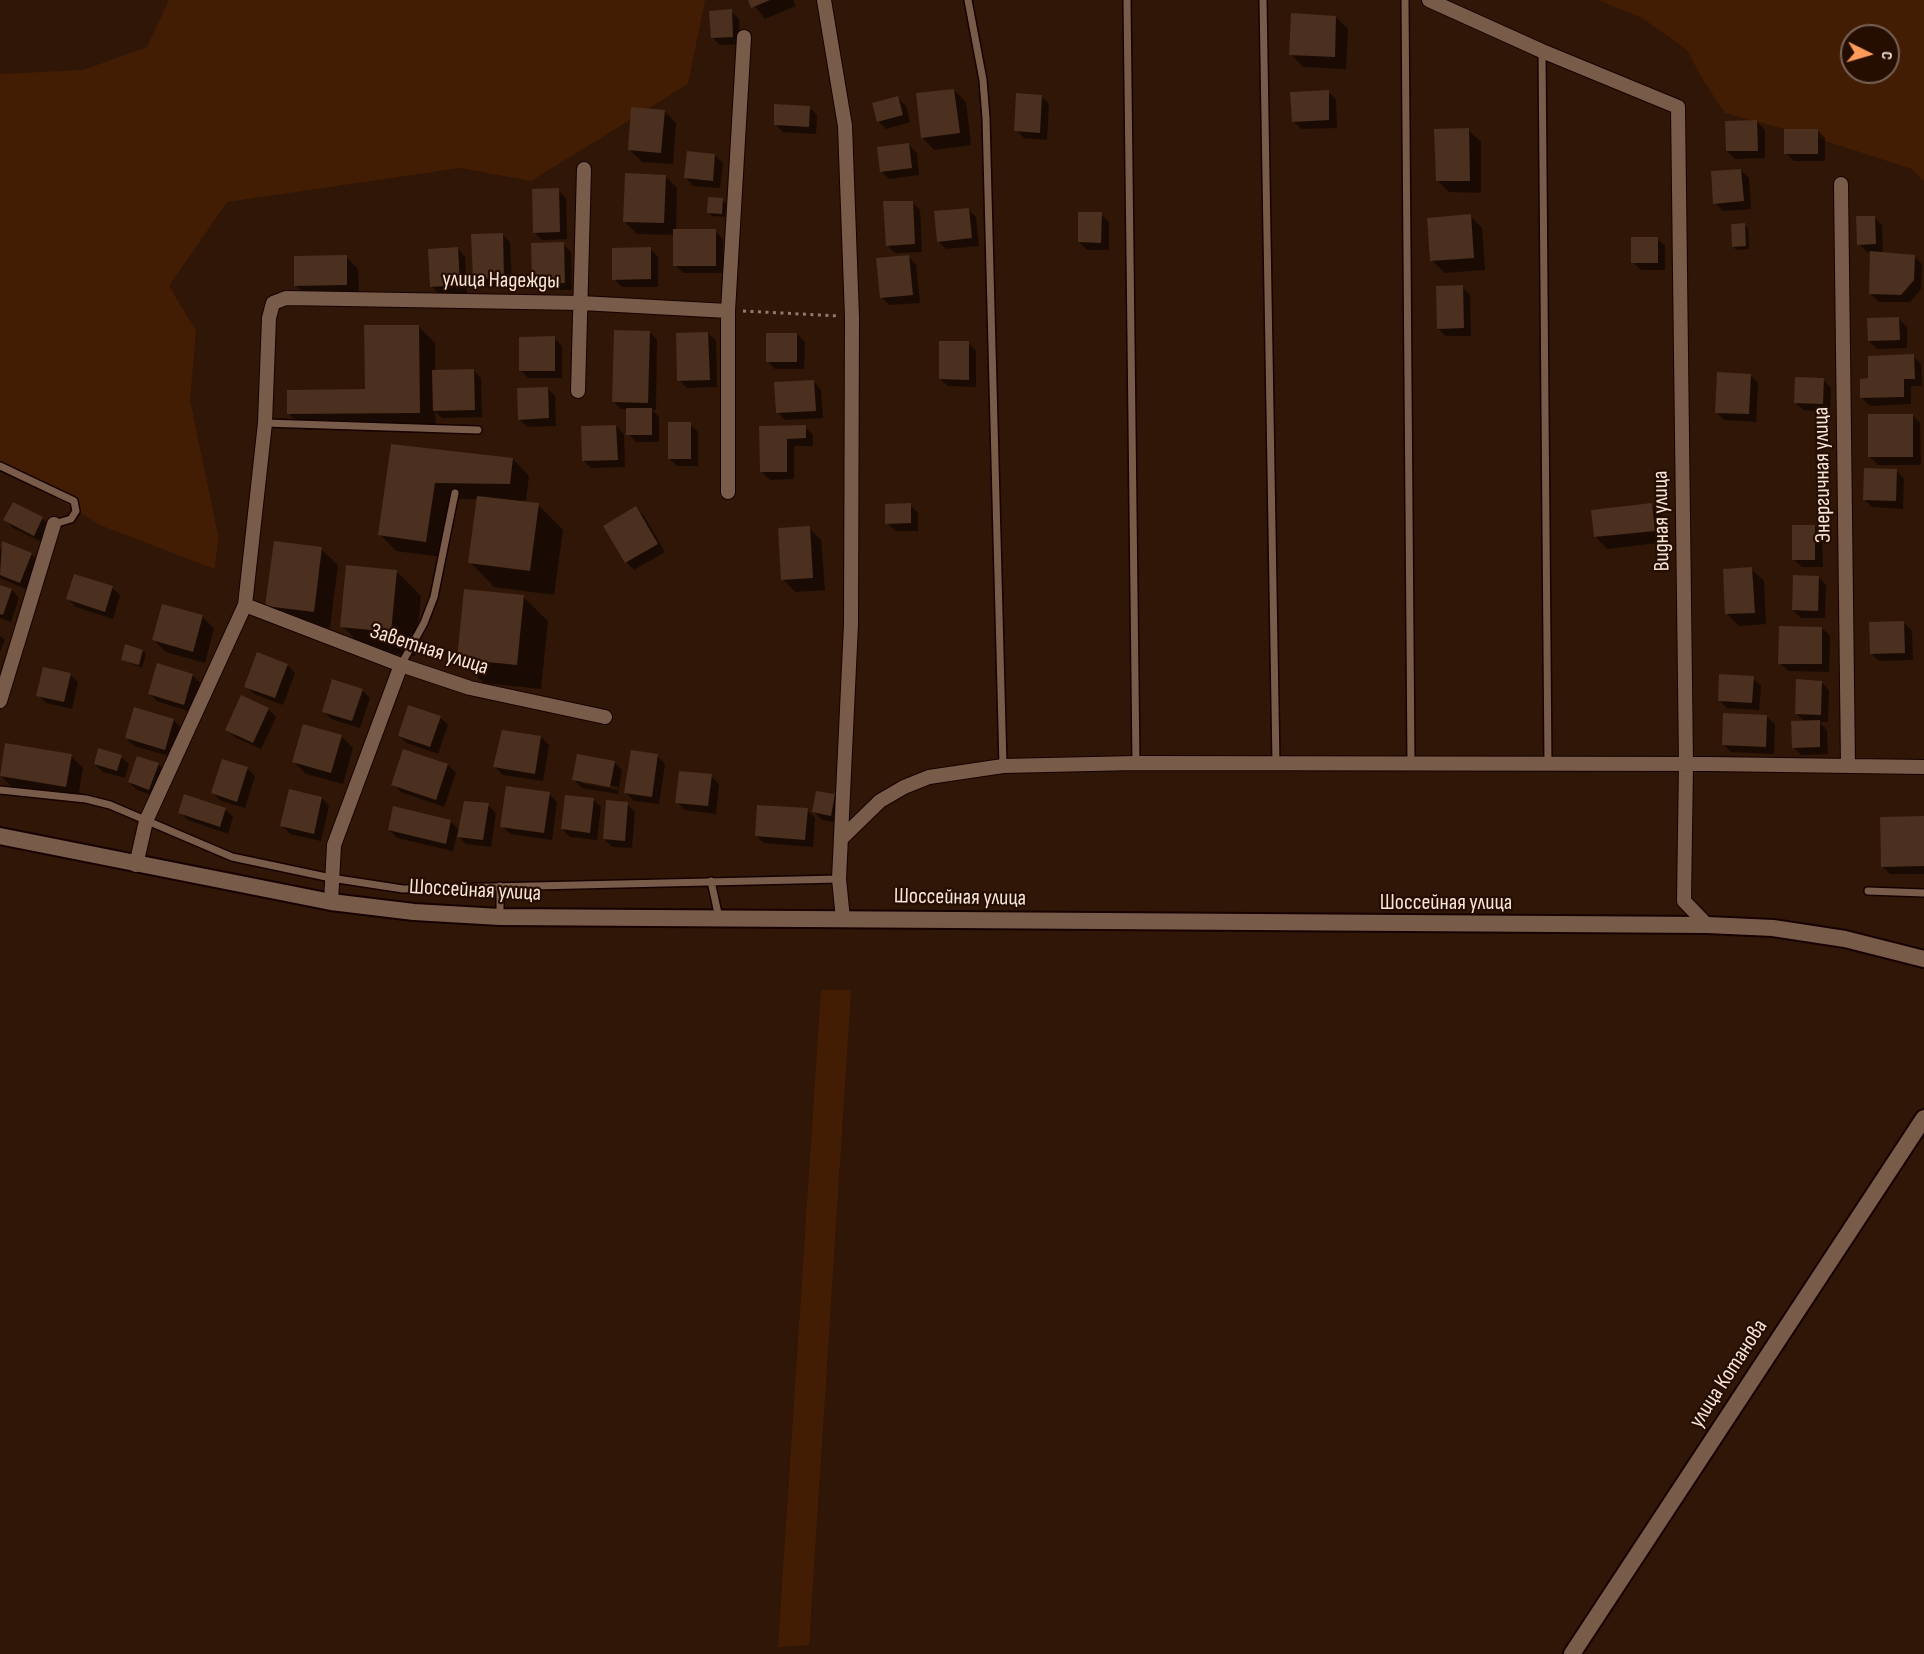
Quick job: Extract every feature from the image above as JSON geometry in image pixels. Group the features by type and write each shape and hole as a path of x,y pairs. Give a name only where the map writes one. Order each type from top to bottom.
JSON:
{"street":[{"path":"824,0 845,126 852,317 851,624 839,879 843,919"},
{"path":"1429,0 1542,51"},
{"path":"729,492 728,311 744,37"},
{"name":"Видная улица","path":"1542,51 1678,107 1686,764 1684,900 1707,925"},
{"path":"578,391 584,170"},
{"name":"Энергичная улица","path":"1841,184 1848,766"},
{"name":"улица Надежды","path":"265,423 270,318 273,303 286,298 581,303 728,311"},
{"path":"136,865 146,821 245,605 265,423"},
{"path":"0,701 54,524"},
{"name":"Заветная улица","path":"245,605 401,665 470,688 605,717"},
{"path":"331,902 334,845 401,665"},
{"path":"842,837 880,801 904,787 928,777 1003,766 1136,763 1411,763 1924,768"},
{"name":"Шоссейная улица","path":"0,836 136,865 331,902 414,912 500,917 1379,925 1707,925 1773,928 1845,939 1922,961"},
{"name":"улица Котанова","path":"1572,1654 1924,1118"}],"lane":[{"path":"968,0 983,80 987,117 1003,766"},
{"path":"1127,0 1136,763"},
{"path":"1263,0 1276,763"},
{"path":"1405,0 1411,763"},
{"path":"1542,51 1548,765"},
{"path":"265,423 478,430"},
{"path":"0,465 74,501 76,511 71,519 54,524"},
{"path":"401,665 424,623 434,597 454,494"},
{"path":"0,790 110,805 232,857 331,878 404,889 839,879"},
{"path":"711,881 719,918"},
{"path":"500,886 500,917"},
{"path":"1868,891 1924,893"}],"path":[{"path":"728,311 780,311 852,317"}],"shaded area":[{"path":"169,0 705,0 688,84 531,181 460,168 227,202 169,286 196,331 190,400 218,535 215,569 102,526 0,464 0,74 83,70 147,47"},
{"path":"1598,0 1924,0 1924,181 1912,169 1810,136 1725,113 1687,50 1642,18"},
{"path":"821,990 851,990 809,1645 778,1647"}],"building":[{"path":"748,0 770,0 751,8"},
{"path":"732,9 733,37 711,38 709,11"},
{"path":"1291,13 1336,16 1335,57 1289,55"},
{"path":"954,89 960,133 921,138 916,93"},
{"path":"1329,90 1329,120 1292,122 1290,92"},
{"path":"1016,93 1042,95 1040,133 1014,131"},
{"path":"898,96 903,115 877,122 872,103"},
{"path":"774,104 810,106 809,127 774,125"},
{"path":"631,107 665,110 661,153 628,150"},
{"path":"1757,120 1758,151 1726,151 1725,121"},
{"path":"1469,128 1470,181 1436,181 1434,129"},
{"path":"1784,129 1818,129 1818,154 1784,154"},
{"path":"909,143 912,168 880,172 877,147"},
{"path":"687,151 715,154 713,181 684,178"},
{"path":"1741,169 1744,201 1713,204 1711,171"},
{"path":"625,173 666,175 664,223 623,222"},
{"path":"559,188 560,232 533,233 532,189"},
{"path":"708,197 723,198 722,214 707,213"},
{"path":"883,201 913,201 915,244 886,246"},
{"path":"969,208 972,238 937,242 934,211"},
{"path":"1078,212 1102,212 1101,243 1078,242"},
{"path":"1471,214 1474,258 1430,261 1427,218"},
{"path":"1856,216 1875,216 1876,244 1857,245"},
{"path":"1745,223 1746,246 1732,247 1731,224"},
{"path":"673,229 716,229 716,266 673,266"},
{"path":"503,233 504,278 473,279 471,234"},
{"path":"1631,237 1658,237 1658,263 1631,263"},
{"path":"564,242 565,283 532,283 531,243"},
{"path":"458,247 460,285 430,287 428,249"},
{"path":"651,247 651,279 612,280 612,248"},
{"path":"1870,251 1915,255 1914,280 1901,295 1869,294"},
{"path":"347,255 347,285 294,286 294,256"},
{"path":"909,255 913,295 880,298 876,258"},
{"path":"1463,285 1464,328 1437,329 1436,286"},
{"path":"1899,317 1900,340 1868,341 1867,318"},
{"path":"364,325 419,325 420,413 287,414 287,390 365,389"},
{"path":"614,330 650,331 648,403 612,402"},
{"path":"708,332 710,380 677,381 676,333"},
{"path":"766,333 797,333 797,362 766,362"},
{"path":"555,336 555,371 519,371 519,337"},
{"path":"939,341 969,341 969,380 939,379"},
{"path":"1914,354 1915,379 1904,379 1904,397 1860,398 1860,379 1868,378 1868,356"},
{"path":"474,369 475,410 433,411 432,370"},
{"path":"1717,372 1751,374 1749,414 1715,413"},
{"path":"1795,377 1824,378 1823,404 1794,403"},
{"path":"814,380 816,411 776,413 774,382"},
{"path":"548,387 549,418 518,420 517,388"},
{"path":"626,408 652,408 652,435 626,435"},
{"path":"1868,414 1913,414 1913,457 1868,457"},
{"path":"668,422 691,422 691,459 668,459"},
{"path":"616,425 618,460 582,461 581,426"},
{"path":"806,425 806,438 787,439 787,472 760,472 759,426"},
{"path":"391,444 513,458 510,484 435,483 426,542 378,535"},
{"path":"1864,468 1897,469 1896,501 1863,500"},
{"path":"477,496 539,503 530,571 468,563"},
{"path":"13,502 43,517 34,536 3,520"},
{"path":"911,503 911,523 885,524 885,504"},
{"path":"1652,503 1655,531 1594,537 1591,510"},
{"path":"636,506 658,544 625,563 603,526"},
{"path":"1792,525 1815,525 1815,560 1792,560"},
{"path":"810,526 813,578 781,580 778,528"},
{"path":"2,541 32,553 20,583 0,575"},
{"path":"274,541 322,547 314,612 265,606"},
{"path":"346,565 397,570 391,632 340,627"},
{"path":"1752,567 1755,613 1725,614 1723,569"},
{"path":"74,574 113,586 105,612 66,599"},
{"path":"1793,575 1819,576 1818,611 1792,610"},
{"path":"0,585 12,589 3,615 0,614"},
{"path":"464,589 524,595 517,665 457,659"},
{"path":"162,604 203,615 193,652 152,640"},
{"path":"1904,621 1905,653 1870,654 1869,622"},
{"path":"1779,626 1822,627 1822,664 1778,664"},
{"path":"125,644 143,650 139,665 121,660"},
{"path":"257,652 288,664 275,698 244,687"},
{"path":"157,663 193,674 184,705 148,694"},
{"path":"43,667 71,673 64,702 36,696"},
{"path":"1719,674 1754,676 1752,703 1718,701"},
{"path":"332,679 363,689 352,721 322,712"},
{"path":"1796,679 1822,681 1821,715 1795,714"},
{"path":"241,695 269,708 253,743 225,730"},
{"path":"408,705 441,716 430,747 398,736"},
{"path":"134,707 174,719 165,750 125,738"},
{"path":"1723,713 1767,715 1766,747 1722,745"},
{"path":"1820,720 1820,747 1792,748 1791,721"},
{"path":"303,724 342,735 331,773 292,762"},
{"path":"502,730 541,736 535,774 493,767"},
{"path":"5,743 72,754 66,787 0,776"},
{"path":"98,748 122,755 117,771 94,764"},
{"path":"403,749 448,764 436,800 391,785"},
{"path":"631,750 658,754 652,797 624,793"},
{"path":"577,754 615,761 610,787 572,780"},
{"path":"137,756 159,763 149,790 128,782"},
{"path":"222,759 248,767 237,802 211,793"},
{"path":"679,771 712,774 708,806 675,803"},
{"path":"506,786 550,792 544,833 500,827"},
{"path":"289,789 322,797 314,834 280,826"},
{"path":"816,791 835,794 831,816 812,812"},
{"path":"184,794 226,808 220,827 178,813"},
{"path":"565,795 594,798 590,833 561,829"},
{"path":"606,800 628,802 625,841 603,839"},
{"path":"464,801 489,803 483,840 457,837"},
{"path":"757,805 808,808 805,840 755,836"},
{"path":"393,806 451,820 446,844 388,830"},
{"path":"1924,816 1924,866 1881,867 1880,817"}]}
